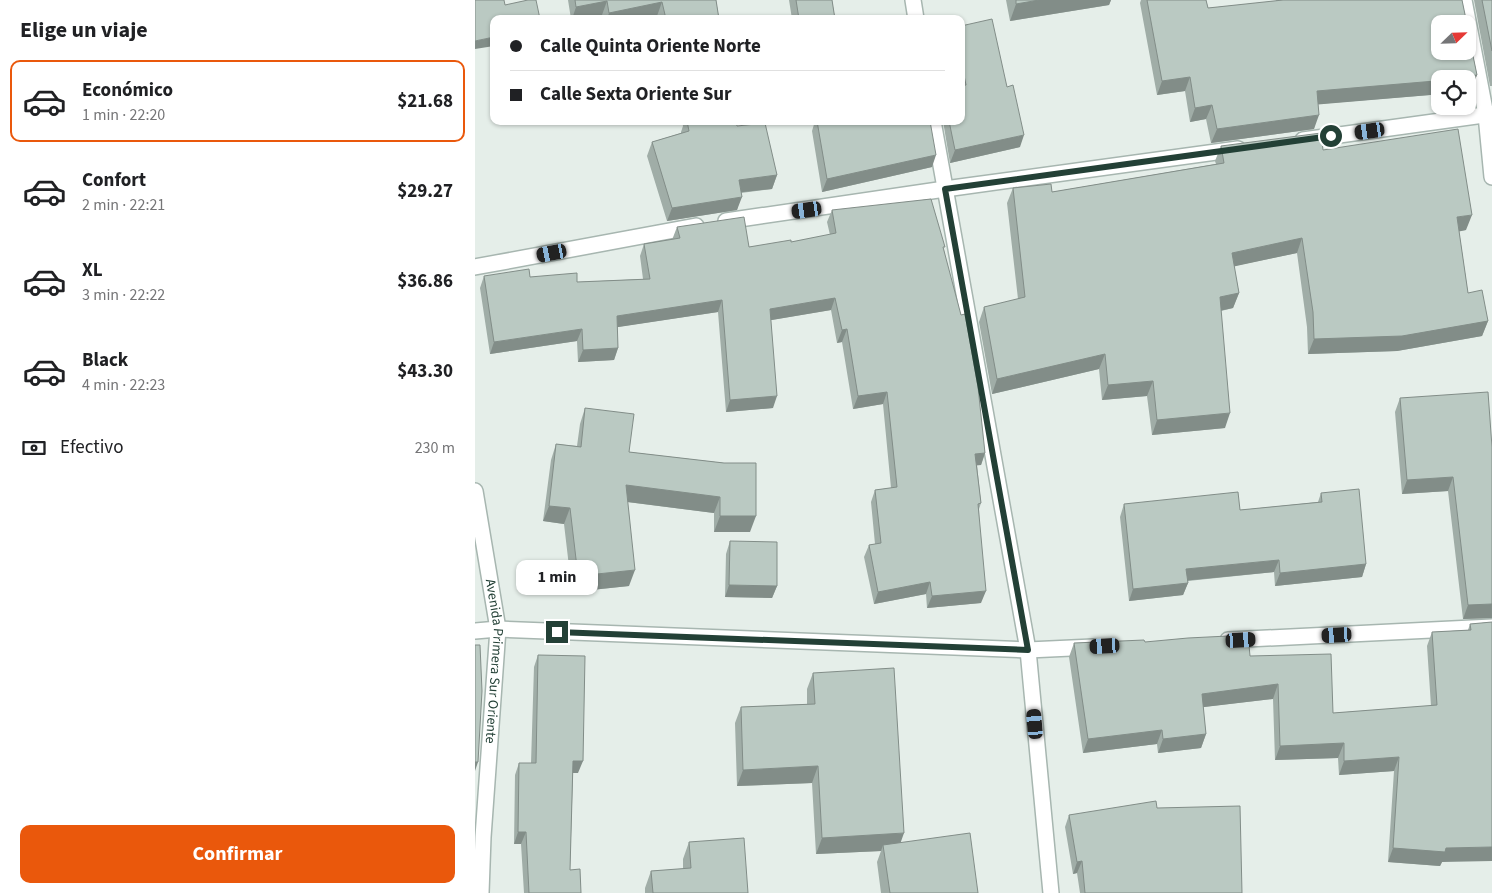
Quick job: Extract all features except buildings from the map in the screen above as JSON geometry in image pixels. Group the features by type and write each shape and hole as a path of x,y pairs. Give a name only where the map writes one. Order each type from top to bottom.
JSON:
{"street":[{"path":"913,0 915,15"},
{"path":"1464,0 1489,115 1492,177"},
{"path":"1289,142 1489,115"},
{"path":"934,125 1028,650 1051,893"},
{"path":"475,267 688,227 1250,147"},
{"name":"Avenida Primera Sur Oriente","path":"475,491 497,629 483,827 481,893"},
{"path":"1215,641 1492,627"},
{"path":"475,630 497,629 1028,650 1107,646"}],"route":[{"path":"557,632 1028,650 945,189 1331,136"}]}
